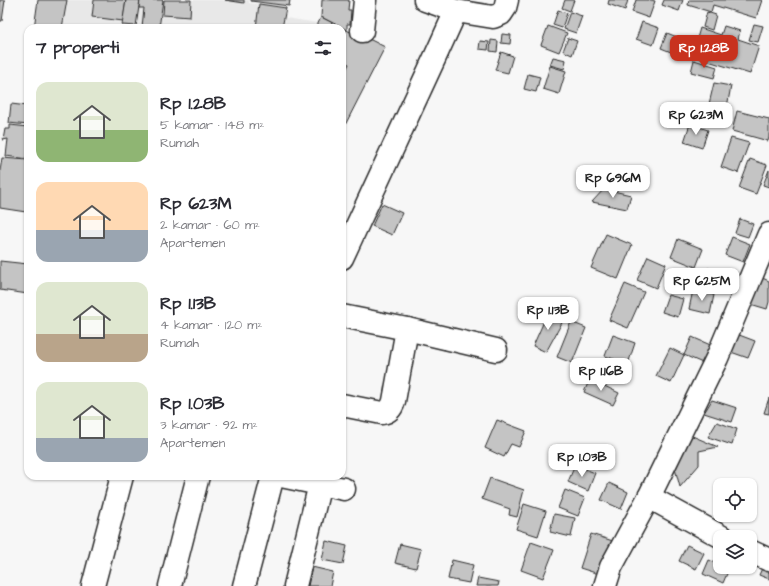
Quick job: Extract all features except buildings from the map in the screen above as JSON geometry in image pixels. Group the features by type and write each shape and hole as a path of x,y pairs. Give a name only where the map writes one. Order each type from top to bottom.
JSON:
{"street":[{"path":"362,31 365,0"},
{"path":"425,0 456,11 495,17 501,14 505,8 507,0"},
{"path":"346,249 456,11"},
{"path":"605,586 611,567 649,497 717,358 769,234"},
{"path":"346,317 496,350"},
{"path":"346,406 382,413 387,412 392,408 407,330"},
{"path":"93,586 121,480"},
{"path":"170,586 197,480"},
{"path":"244,586 272,480"},
{"path":"300,480 344,489"},
{"path":"295,586 320,484"},
{"path":"649,497 713,532"},
{"path":"757,554 769,560"}],"shaded area":[{"path":"38,0 249,0 249,3 287,8 286,18 318,23 321,17 335,24 35,24"},
{"path":"346,30 360,37 346,110"}]}
